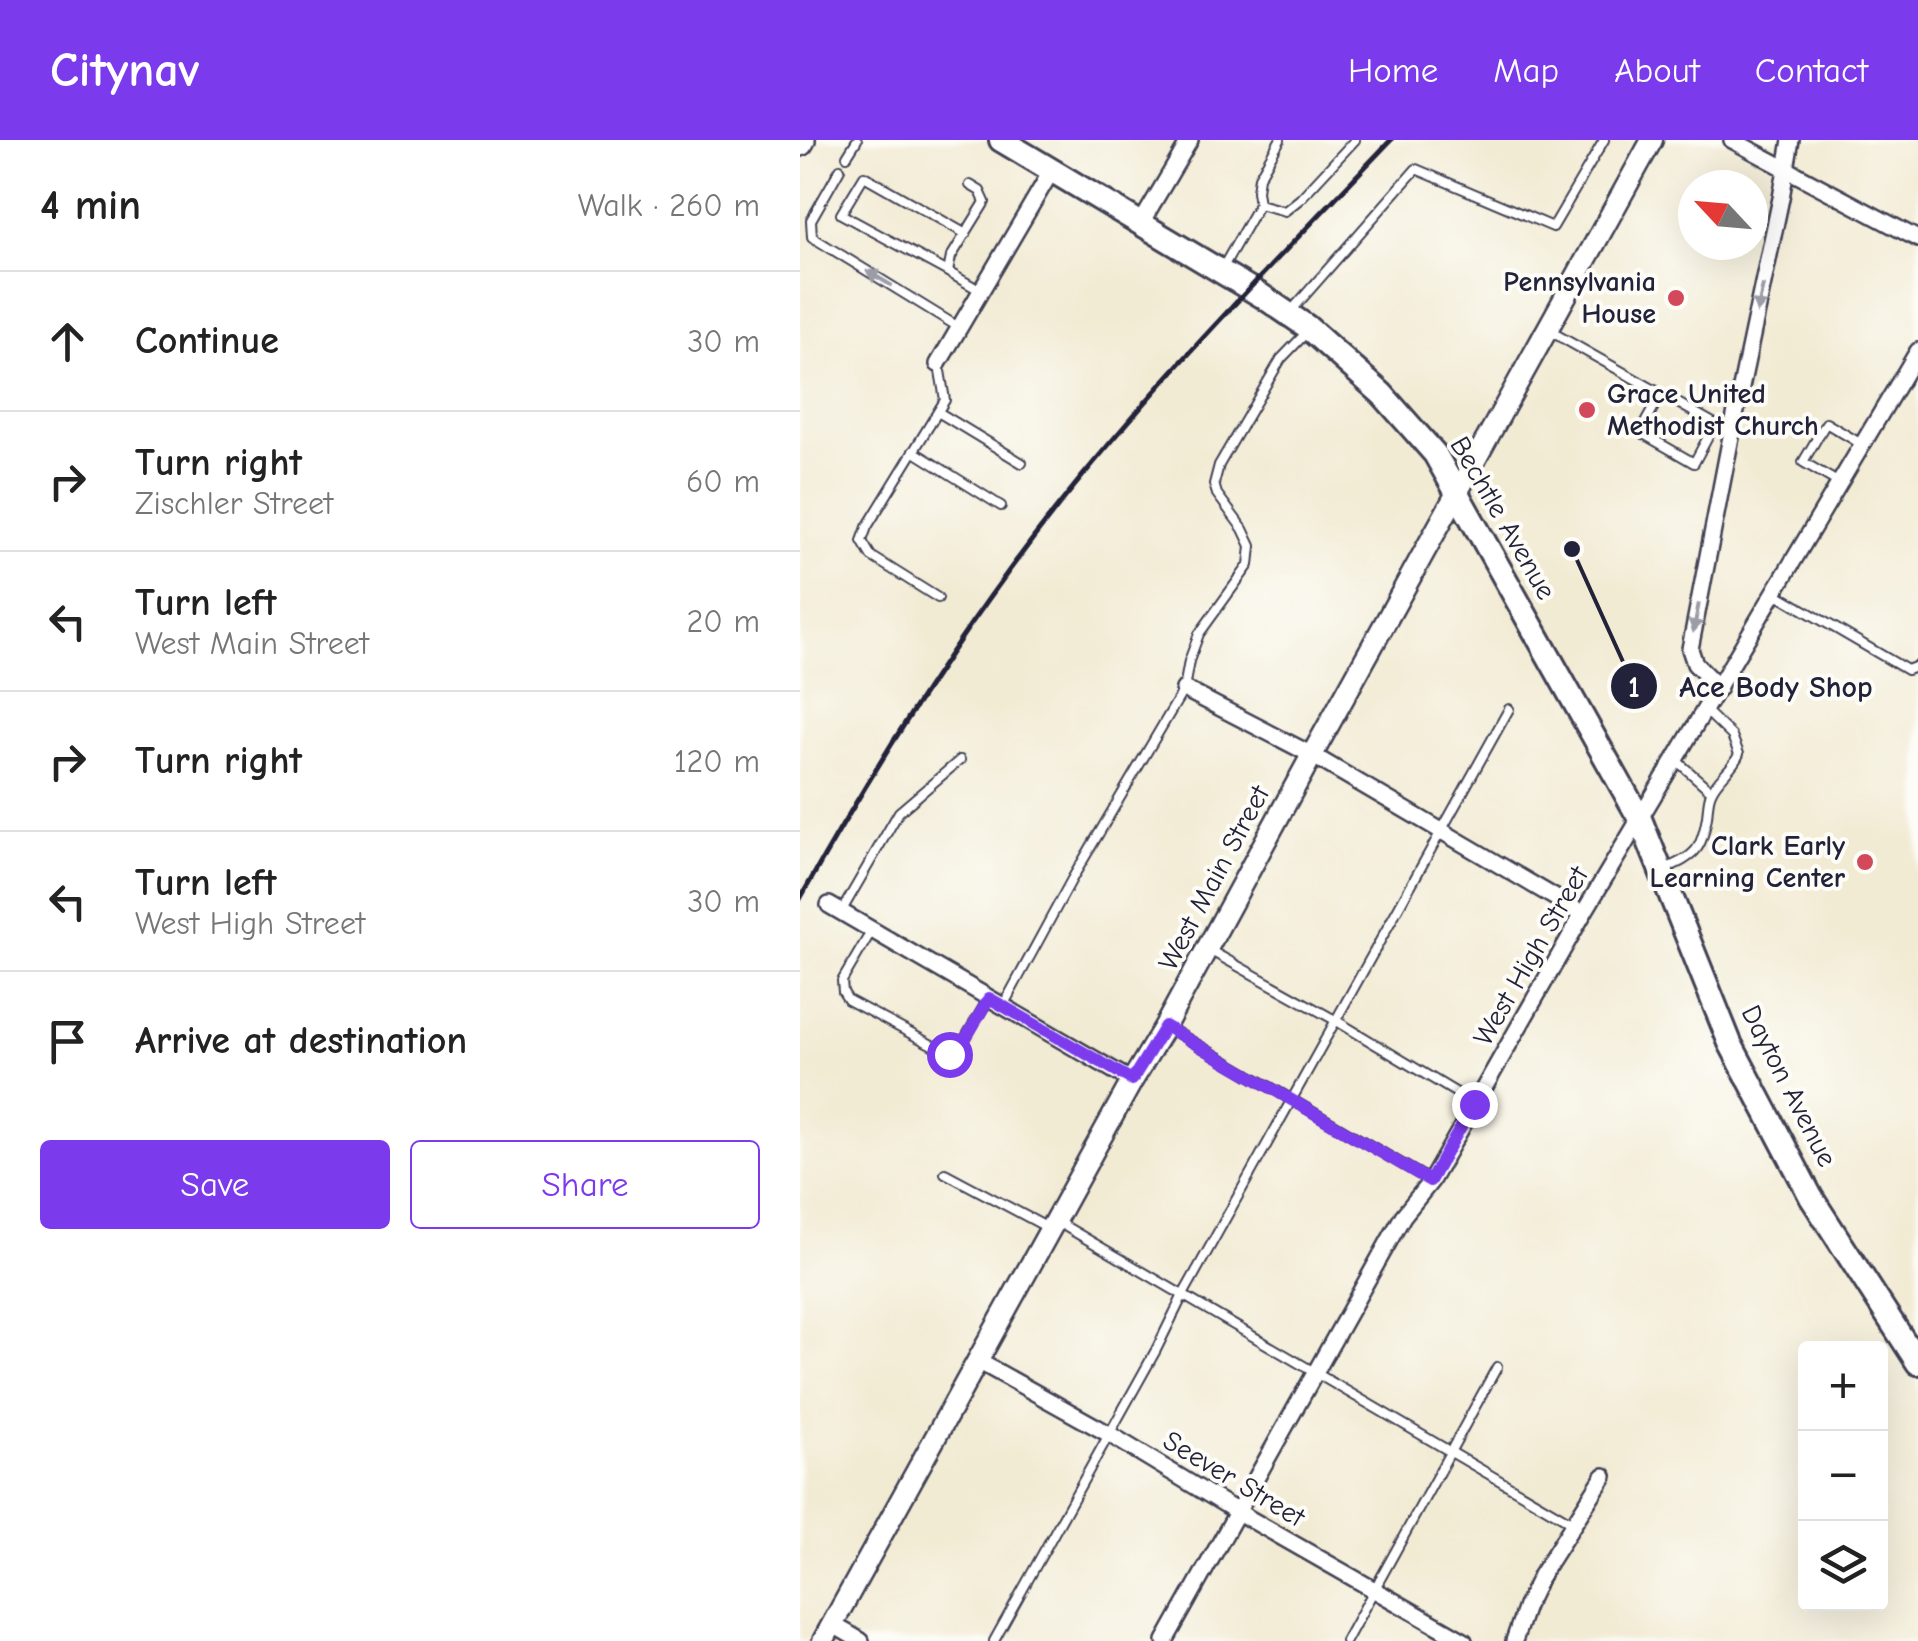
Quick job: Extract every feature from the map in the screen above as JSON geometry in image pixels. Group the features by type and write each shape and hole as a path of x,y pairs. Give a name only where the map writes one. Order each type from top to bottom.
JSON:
{"main road":[{"name":"Bechtle Avenue","path":"1002,140 1289,314 1382,394 1435,454 1640,819"},
{"name":"Dayton Avenue","path":"1640,819 1730,1043 1811,1197 1915,1351"}],"street":[{"path":"1141,223 1190,140"},
{"name":"West Main Street","path":"827,1633 1652,140"},
{"path":"1732,140 1918,239"},
{"path":"1719,688 1695,664 1690,649 1791,140"},
{"path":"938,364 1052,170"},
{"name":"West High Street","path":"1165,1641 1403,1216 1430,1181 1583,914 1918,351"},
{"path":"1184,689 1312,755 1583,914"},
{"path":"835,908 1132,1080"},
{"name":"Seever Street","path":"978,1361 1464,1641"},
{"path":"1514,1641 1542,1575 1604,1476"},
{"path":"827,1633 862,1641"}],"lane":[{"path":"847,156 857,140"},
{"path":"1221,271 1259,204 1258,177 1280,140"},
{"path":"1259,204 1286,211 1354,140"},
{"path":"1289,314 1416,169 1553,227 1604,140"},
{"path":"840,169 810,220 812,237 960,328"},
{"path":"966,234 864,176 842,214 981,291"},
{"path":"948,272 951,256 986,202 980,191 970,185"},
{"path":"872,930 842,981 848,1000 941,1051 958,1052 996,1002 1072,879 1184,689 1199,634 1249,565 1251,546 1214,484 1219,465 1281,359 1310,329"},
{"path":"1546,329 1732,433"},
{"path":"938,364 944,400 862,541 871,556 938,598"},
{"path":"1661,394 1640,432 1694,463 1715,424"},
{"path":"938,412 1022,463"},
{"path":"1839,483 1804,462 1826,423 1862,444"},
{"path":"914,451 1000,506"},
{"path":"1775,593 1907,670 1918,666"},
{"path":"994,1641 1509,709"},
{"path":"1661,870 1698,850 1711,791 1739,754 1732,736 1705,710"},
{"path":"835,908 899,812 960,760"},
{"path":"1676,760 1711,791"},
{"path":"1207,948 1474,1104"},
{"path":"1165,1026 1430,1181"},
{"path":"945,1173 1053,1224 1183,1296 1574,1524"},
{"path":"1346,1641 1497,1368"}],"railway":[{"path":"800,899 924,694 1026,547 1182,361 1391,140"}],"place":[{"name":"Pennsylvania House","path":"1676,298"},
{"name":"Grace United Methodist Church","path":"1587,410"},
{"name":"Ace Body Shop","path":"1572,549"},
{"name":"Clark Early Learning Center","path":"1865,862"}],"route":[{"path":"949,1054 958,1052 989,998 1132,1080 1165,1026 1430,1181 1474,1104"}]}
